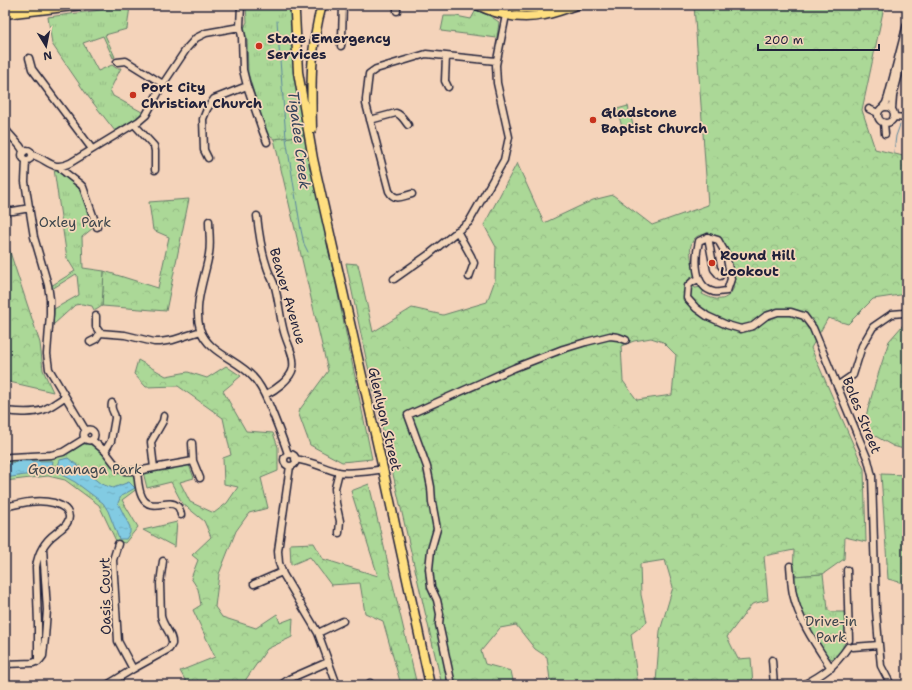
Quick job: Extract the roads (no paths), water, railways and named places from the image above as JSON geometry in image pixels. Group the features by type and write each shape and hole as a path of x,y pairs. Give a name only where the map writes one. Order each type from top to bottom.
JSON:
{"main road":[{"path":"5,8 34,5"},
{"path":"5,14 82,5"},
{"name":"Glenlyon Street","path":"294,5 296,14 298,72 313,159 430,685"},
{"name":"Glenlyon Street","path":"313,159 311,87 316,33 322,5"},
{"path":"477,5 506,15 523,17 545,15 577,5"},
{"path":"506,15 504,5 532,9 554,5"}],"street":[{"path":"242,5 240,27 242,37 243,70 247,86 267,142"},
{"path":"342,46 343,5"},
{"path":"394,279 428,255 469,222 504,160 509,137 497,83 496,61 506,15"},
{"path":"885,134 884,123 879,118 880,111 886,103 888,97 907,24"},
{"path":"26,160 30,159 32,156 36,156 55,166 70,163 134,124 146,115 163,84 187,48 196,38 206,34 240,27"},
{"path":"894,117 892,109 892,96 907,44"},
{"path":"412,194 397,198 391,194 366,104 369,74 376,68 426,54 496,61"},
{"path":"446,56 445,81 448,87"},
{"path":"29,58 32,70 92,149"},
{"path":"117,62 126,60 163,84"},
{"path":"208,158 204,150 203,119 207,109 214,98 247,86"},
{"path":"869,109 880,111 887,107 892,109"},
{"path":"370,120 396,113 399,114 408,125"},
{"path":"884,123 891,121 894,117"},
{"path":"894,117 907,118"},
{"path":"134,124 154,146 155,170"},
{"path":"5,129 20,146 24,152 22,156 26,160 25,182 34,237 48,285 50,300 47,354 49,369 86,431"},
{"path":"24,152 27,150 30,151 32,156"},
{"path":"60,166 62,170 83,187 97,227"},
{"path":"5,211 14,212 30,208"},
{"name":"Beaver Avenue","path":"257,216 262,252 275,286 284,332 293,361 293,369 289,377 274,390 265,395"},
{"path":"209,221 210,250 198,306 198,318 201,331 207,342 216,350 239,364 258,382 281,432 288,454"},
{"path":"457,231 474,263 469,277"},
{"path":"708,237 714,270 720,276"},
{"path":"708,237 718,240 726,254 731,279 727,291 714,292 703,287 699,279 696,252 699,241 708,237"},
{"name":"Boles Street","path":"699,279 692,282 688,286 687,298 696,308 707,316 727,325 741,329 753,326 766,316 778,312 791,312 804,316 813,328 868,460 872,476 878,643 881,666 892,685"},
{"path":"837,386 853,375 862,346 873,327 892,314 907,314"},
{"path":"96,316 96,326 100,333"},
{"path":"100,333 125,335 160,342 173,340 201,331"},
{"path":"90,342 100,333"},
{"path":"452,685 439,624 440,614 431,587 429,569 431,550 437,529 431,487 427,467 408,415 514,368 563,349 610,336 626,340"},
{"path":"5,411 39,411 65,397"},
{"path":"105,451 111,441 115,418 112,403"},
{"path":"154,468 151,442 163,421 164,416"},
{"path":"86,431 90,430 94,432 94,437 92,440"},
{"path":"84,438 83,434 86,431"},
{"path":"84,438 88,441 92,440 105,451 115,465 121,470 129,472 193,461"},
{"path":"5,458 52,455 63,452 84,438"},
{"path":"192,443 193,461 200,478"},
{"path":"288,454 294,455 296,459 345,473 383,469"},
{"path":"288,454 284,457 284,461 290,466"},
{"path":"296,459 294,464 290,466 278,551 279,563 282,572 318,633 337,685"},
{"path":"137,471 141,493 148,503 154,505 176,505 181,514"},
{"path":"339,472 335,488 340,522 339,533"},
{"path":"5,507 39,501 57,504 64,507 67,510 69,517 67,523 51,536 38,557 36,567 38,662"},
{"name":"Oasis Court","path":"118,544 114,557 114,565 118,641 133,669"},
{"path":"5,664 38,662 43,656 47,610 43,547"},
{"path":"107,685 169,649 172,644 172,637 162,621 161,616 160,583 163,561"},
{"path":"790,566 794,594 799,612 810,635 831,668"},
{"path":"803,685 831,668 851,644 847,570"},
{"path":"254,584 282,572"},
{"path":"318,633 343,621"},
{"path":"851,644 878,643"},
{"path":"772,660 774,685"},
{"path":"281,685 288,679 328,662"}],"water":[{"path":"68,458 101,484 113,488 129,482 135,488 121,496 118,503 130,527 130,533 126,539 119,539 108,511 103,503 75,482 56,472 60,460"},
{"path":"21,461 53,461 51,470 45,473 5,478 5,464"}],"waterway":[{"name":"Tigalee Creek","path":"277,21 286,138 301,230 304,244 308,252"},
{"path":"894,152 896,136 900,125"}],"place":[{"name":"State Emergency Services","path":"259,46"},
{"name":"Port City Christian Church","path":"133,95"},
{"name":"Gladstone Baptist Church","path":"593,120"},
{"name":"Round Hill Lookout","path":"712,263"}],"park label":[{"name":"Oxley Park","path":"75,222"},
{"name":"Goonanaga Park","path":"85,469"},
{"name":"Drive-in Park","path":"831,630"}]}
